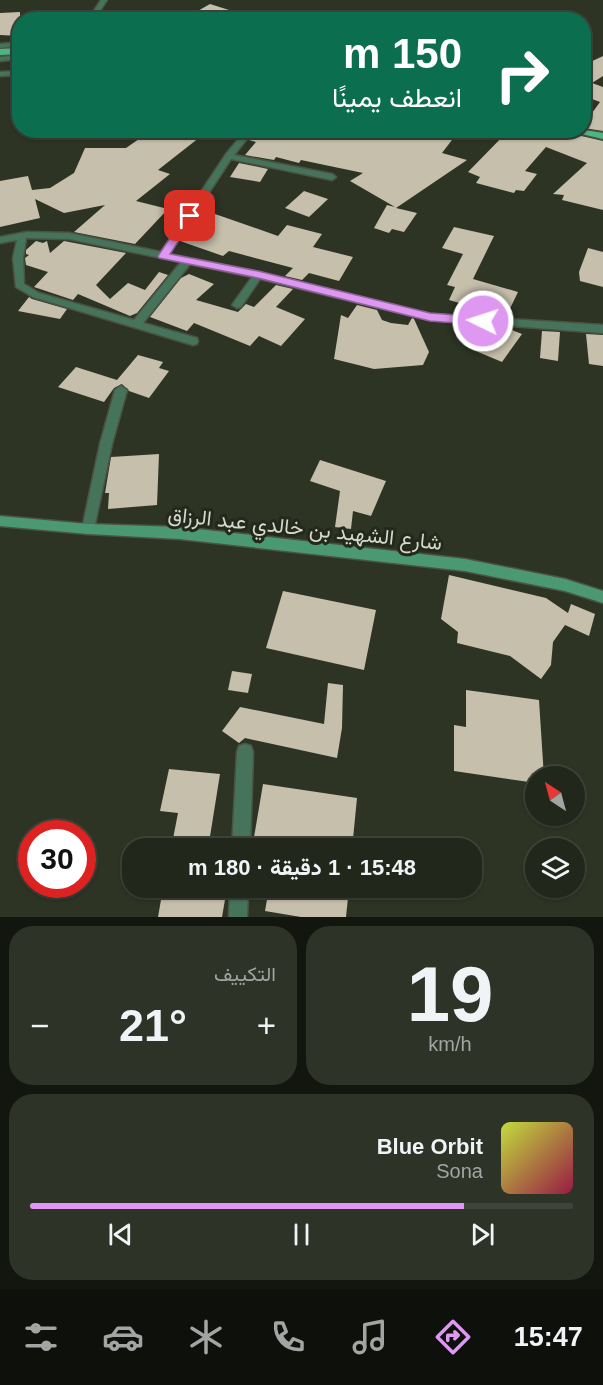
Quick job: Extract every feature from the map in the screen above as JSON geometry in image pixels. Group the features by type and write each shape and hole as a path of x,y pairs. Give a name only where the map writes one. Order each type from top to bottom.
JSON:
{"main road":[{"name":"شارع الشهيد بن خالدي عبد الرزاق","path":"0,521 88,529 179,533 465,565 565,585 603,597"}],"street":[{"path":"163,256 229,156 244,138"},
{"path":"229,156 332,177"},
{"path":"22,236 18,258 19,285 36,295 194,341"},
{"path":"0,240 22,236 69,236 258,275 430,317 603,328"},
{"path":"136,324 187,261"},
{"path":"237,305 258,275"},
{"path":"88,529 106,444 121,390"},
{"path":"241,838 245,752"},
{"path":"238,917 239,898"}],"building":[{"path":"210,4 229,10 226,12 196,12"},
{"path":"12,12 12,36 0,35 0,13"},
{"path":"603,56 603,76 592,83 603,87 603,131 591,129 591,114 600,102 591,99 591,62"},
{"path":"140,138 199,138 158,170 170,174 136,201 168,209 135,244 74,232 105,205 64,213 35,199 40,218 0,227 0,181 28,176 32,190 50,188 74,173 85,148 126,148"},
{"path":"250,138 453,138 442,153 467,160 396,208 417,213 404,232 392,229 389,233 374,228 387,205 395,207 350,181 363,173 301,160 299,163 276,157 274,160 245,155 256,142 249,140"},
{"path":"501,138 590,138 603,141 603,210 562,200 564,195 553,194 587,163 546,147 525,171 537,174 524,191 516,190 514,193 476,183 480,177 468,172"},
{"path":"239,163 268,169 260,182 230,177"},
{"path":"304,191 328,199 309,217 285,208"},
{"path":"215,214 278,236 287,225 322,234 313,247 353,257 339,281 309,273 302,280 285,276 293,268 229,251 223,256 180,241 192,226 198,228"},
{"path":"454,227 494,236 473,279 518,292 506,317 481,315 484,310 449,300 455,287 447,285 463,254 442,248"},
{"path":"36,241 43,243 47,241 50,253 64,241 126,253 96,285 110,299 128,283 145,290 159,272 168,275 137,313 130,316 78,294 73,300 34,287 48,272 26,265 25,258 29,255 26,254 26,250"},
{"path":"588,248 603,252 603,287 580,281 579,272"},
{"path":"189,274 214,284 196,300 238,312 246,304 254,307 276,285 293,289 276,307 305,319 281,346 259,336 250,346 194,323 187,331 150,317 181,278"},
{"path":"29,297 67,309 60,319 18,311"},
{"path":"357,305 377,310 382,320 391,323 408,325 412,318 414,319 429,352 423,365 374,369 334,359 341,315 348,318"},
{"path":"473,326 507,328 522,334 502,362 471,349 474,344 463,339"},
{"path":"542,331 560,332 558,361 540,358"},
{"path":"586,334 603,335 603,366 589,364"},
{"path":"138,355 163,362 159,368 169,371 149,398 129,391 122,384 114,388 104,402 58,387 76,367 117,380"},
{"path":"159,454 157,505 108,509 109,493 105,493 111,457"},
{"path":"320,460 386,481 371,516 353,511 351,529 335,527 340,491 310,481"},
{"path":"449,575 546,598 568,613 571,604 595,614 589,636 565,625 553,642 551,665 541,679 510,656 457,643 458,632 441,619"},
{"path":"283,591 376,610 364,670 266,648"},
{"path":"232,671 252,674 248,693 228,690"},
{"path":"328,683 343,685 342,728 337,758 245,738 239,743 222,731 240,707 324,724"},
{"path":"466,690 539,700 543,766 525,766 525,781 454,771 454,725 466,727"},
{"path":"169,769 220,774 210,838 173,838 178,813 160,811"},
{"path":"263,784 357,798 353,838 254,838"},
{"path":"161,898 225,898 222,917 158,917"},
{"path":"267,898 348,898 346,917 301,917 265,911"}],"route":[{"path":"190,216 163,256 258,275 430,317 483,321"}]}
